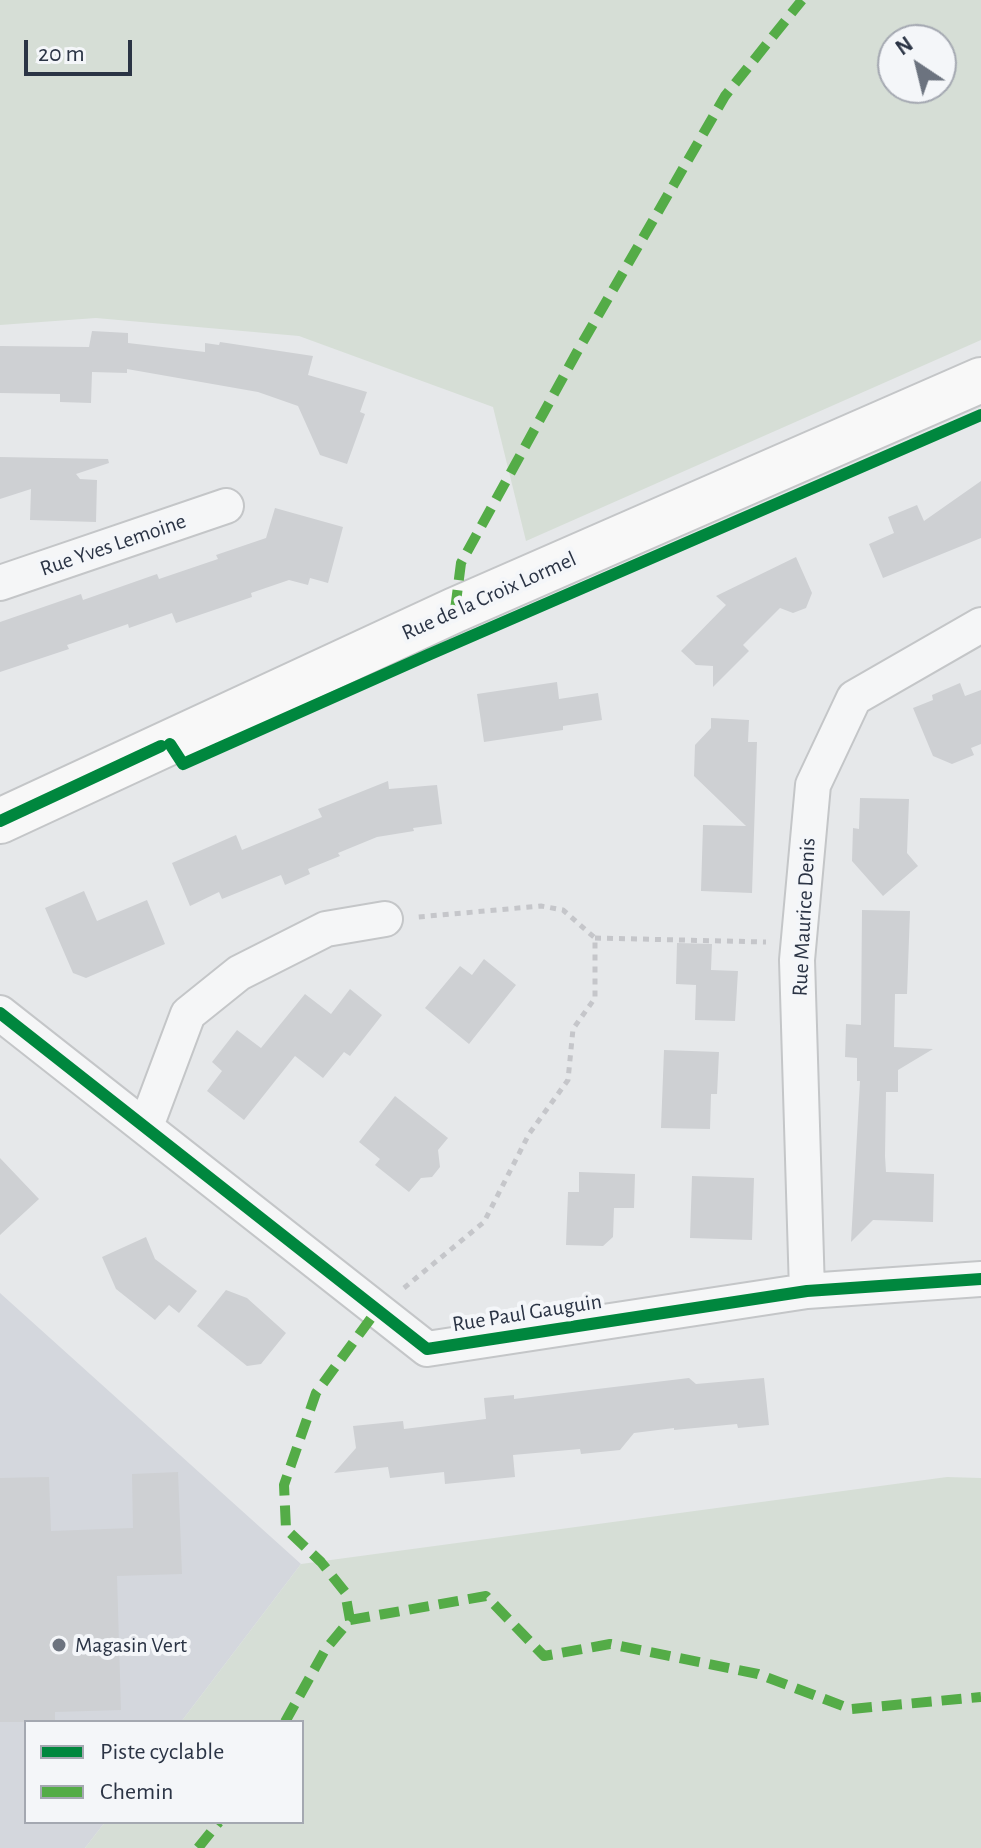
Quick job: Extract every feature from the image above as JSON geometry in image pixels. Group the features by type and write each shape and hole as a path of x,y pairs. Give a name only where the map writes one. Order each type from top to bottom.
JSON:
{"street":[{"name":"Rue de la Croix Lormel","path":"0,821 455,610 981,380"},
{"name":"Rue Yves Lemoine","path":"0,583 226,506"},
{"name":"Rue Maurice Denis","path":"807,1291 798,943 813,785 854,698 981,625"},
{"path":"146,1126 188,1014 239,973 326,929 385,919"},
{"name":"Rue Paul Gauguin","path":"0,1013 427,1349 807,1291 981,1279"}],"path":[{"path":"385,919 541,906 563,910 595,938 798,943"},
{"path":"377,1310 484,1222 529,1134 568,1080 573,1029 595,998 595,938"}],"shaded area":[{"path":"0,0 981,0 981,340 526,541 493,407 299,336 96,318 0,325"},
{"path":"0,1293 301,1564 183,1720 24,1720 24,1824 103,1824 85,1848 0,1848"},
{"path":"947,1477 981,1478 981,1848 85,1848 103,1824 304,1824 304,1720 183,1720 301,1564"}],"building":[{"path":"92,331 128,333 128,343 205,352 205,343 219,345 220,342 313,356 308,375 367,392 360,412 365,414 347,464 320,455 298,406 258,392 127,369 127,373 92,372 91,403 60,402 60,394 0,393 0,346 89,347"},
{"path":"0,457 108,459 109,463 76,474 80,479 97,480 96,522 30,520 31,489 0,499"},
{"path":"981,481 981,538 883,578 869,544 894,533 888,517 917,505 924,521"},
{"path":"275,508 343,527 328,583 310,578 308,585 289,580 251,593 252,597 176,623 172,613 129,628 128,624 67,645 69,649 0,672 0,622 81,594 83,600 157,574 159,579 218,559 216,555 266,538"},
{"path":"796,557 812,593 806,608 793,613 780,608 743,645 749,651 713,687 713,666 696,665 681,651 726,605 716,596"},
{"path":"557,682 559,699 598,693 602,720 563,726 563,730 484,742 477,694"},
{"path":"960,683 965,696 981,690 981,744 971,748 974,755 952,764 933,756 913,708 933,700 932,695"},
{"path":"711,718 749,720 748,742 757,742 752,893 701,891 703,825 746,826 694,776 695,745 711,728"},
{"path":"388,781 389,789 437,785 442,824 377,837 338,853 340,856 308,869 310,874 285,885 281,875 222,899 219,892 190,906 172,863 236,835 242,850 322,817 318,809"},
{"path":"860,798 909,799 907,853 918,866 883,896 852,861 853,828 859,829"},
{"path":"84,891 97,921 147,900 165,944 86,978 73,973 45,908"},
{"path":"862,910 910,911 907,994 895,994 894,1047 933,1049 898,1070 898,1092 886,1092 886,1172 934,1174 933,1222 873,1220 851,1242 860,1081 857,1081 857,1058 845,1057 846,1024 861,1025"},
{"path":"677,943 712,944 711,970 738,971 735,1021 695,1020 696,985 676,984"},
{"path":"484,959 516,985 469,1044 425,1008 460,966 472,975"},
{"path":"350,989 382,1015 350,1056 344,1052 323,1078 295,1056 244,1120 207,1091 222,1071 212,1062 237,1030 261,1048 305,994 331,1014"},
{"path":"664,1050 719,1052 717,1094 711,1094 710,1129 661,1128"},
{"path":"395,1096 448,1138 438,1150 440,1167 432,1177 421,1178 409,1192 375,1165 380,1159 359,1142"},
{"path":"0,1158 39,1199 0,1235"},
{"path":"579,1172 635,1174 634,1208 614,1208 613,1237 603,1246 566,1245 568,1192 579,1192"},
{"path":"692,1176 754,1178 752,1240 690,1238"},
{"path":"146,1237 155,1259 197,1291 179,1313 169,1305 155,1320 116,1289 102,1257"},
{"path":"226,1290 247,1298 286,1333 261,1364 247,1366 197,1326"},
{"path":"689,1378 696,1384 764,1378 769,1425 674,1428 634,1433 620,1450 581,1454 580,1449 513,1455 515,1477 445,1484 444,1472 390,1478 388,1467 334,1473 356,1448 353,1426 403,1421 404,1429 486,1419 484,1398 514,1395 514,1399"},
{"path":"178,1472 182,1574 117,1576 121,1710 55,1712 55,1720 0,1722 0,1478 49,1477 51,1531 133,1528 132,1474"}],"marked path":[{"path":"455,610 461,563 577,352 725,96 802,0"},
{"path":"286,1720 325,1650 350,1620 345,1592 321,1562 286,1529 284,1485 316,1393 377,1310"},
{"path":"350,1620 486,1596 544,1656 610,1644 758,1674 851,1709 981,1697"},
{"path":"198,1848 217,1824"}],"cycle path":[{"path":"170,744 183,764 981,415"},
{"path":"0,821 161,746"},
{"path":"0,1013 427,1349 807,1291 981,1279"}],"place":[{"name":"Magasin Vert","path":"59,1645"}]}
